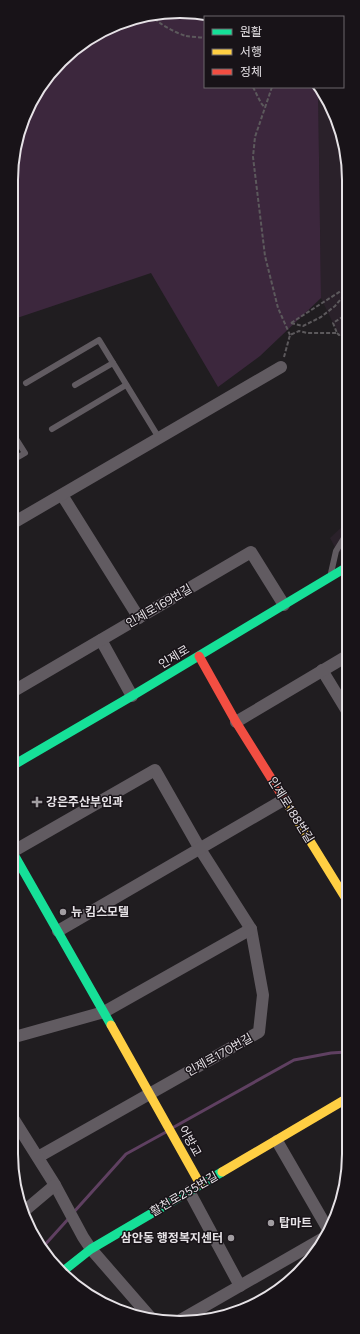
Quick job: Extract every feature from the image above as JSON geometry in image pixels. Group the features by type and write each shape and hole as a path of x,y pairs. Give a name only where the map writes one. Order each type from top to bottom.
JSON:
{"street":[{"path":"18,520 281,367"},
{"path":"62,495 139,618"},
{"name":"인제로169번길","path":"18,688 251,552 284,605"},
{"name":"인제로","path":"18,762 342,570"},
{"path":"101,640 132,696"},
{"name":"인제로188번길","path":"199,656 236,722 342,892"},
{"path":"236,722 342,659"},
{"path":"322,670 342,703"},
{"name":"인제로170번길","path":"18,848 155,770 200,849 251,929 263,995 259,1032 150,1094"},
{"path":"58,931 285,799"},
{"path":"18,861 150,1094 38,1157"},
{"path":"18,1036 104,1012 251,929"},
{"name":"어방교","path":"150,1094 194,1174 195,1188"},
{"name":"활천로255번길","path":"65,1269 91,1249 342,1101"},
{"path":"18,1126 55,1185 82,1237 146,1312"},
{"path":"277,1141 326,1225"},
{"path":"28,1208 55,1185"},
{"path":"195,1188 240,1286"},
{"path":"188,1316 316,1242"}],"lane":[{"path":"26,383 99,340 159,438"},
{"path":"75,385 113,363"},
{"path":"52,428 126,384"},
{"path":"18,442 25,453 18,457"},
{"path":"330,577 336,551 342,541"}],"path":[{"path":"156,20 162,25 186,36 204,38"},
{"path":"253,88 265,108"},
{"path":"272,88 255,137 253,157 265,256 278,308 290,335 281,367"},
{"path":"342,290 291,323 303,326 321,317 335,306 342,298"},
{"path":"337,333 333,323 342,317"},
{"path":"290,335 299,331 307,333 342,334"}],"shaded area":[{"path":"169,18 204,20 204,88 314,88 318,96 321,298 260,356 218,387 151,273 18,318 18,169 21,148 30,118 45,90 65,65 81,51 118,30 148,21"},
{"path":"318,96 330,118 339,148 342,169 342,338 321,298"},
{"path":"342,527 342,551 338,553 330,538"}],"waterway":[{"path":"174,1127 294,1060 342,1052"},
{"path":"73,1213 126,1154 166,1132"},
{"path":"45,1244 70,1217"}],"traffic: fast":[{"path":"18,762 342,570"},
{"path":"18,862 111,1025"},
{"path":"65,1269 91,1249 222,1172"}],"traffic: slow":[{"path":"286,802 342,893"},
{"path":"111,1025 200,1184"},
{"path":"222,1172 342,1101"}],"traffic: jam":[{"path":"199,656 236,722 286,802"}],"place":[{"name":"강은주산부인과","path":"37,802"},
{"name":"뉴 킴스모텔","path":"63,912"},
{"name":"탑마트","path":"271,1223"},
{"name":"삼안동 행정복지센터","path":"231,1238"}]}
